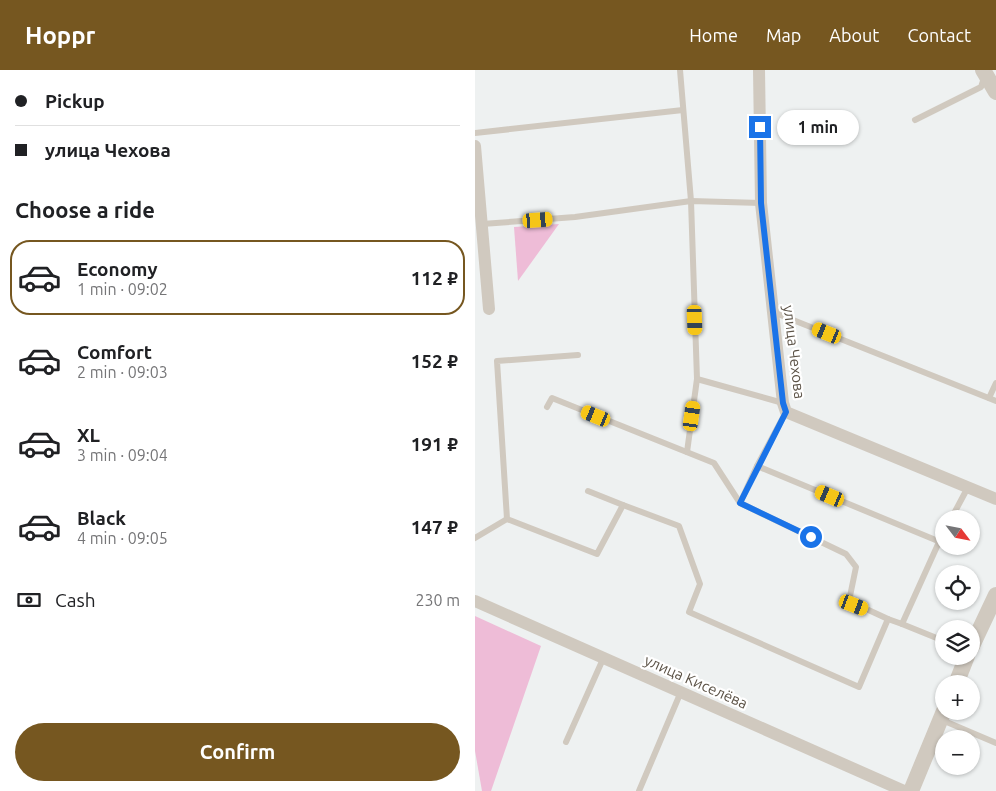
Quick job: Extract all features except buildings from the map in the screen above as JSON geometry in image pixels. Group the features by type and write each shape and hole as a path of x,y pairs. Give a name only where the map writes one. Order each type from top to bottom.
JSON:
{"street":[{"name":"улица Чехова","path":"759,70 761,203 785,407 967,489 996,499"},
{"path":"984,72 996,92"},
{"path":"475,146 489,308"},
{"path":"980,629 996,595"},
{"name":"улица Киселёва","path":"475,601 681,694 904,791"},
{"path":"911,791 941,720"}],"lane":[{"path":"681,70 691,201 697,379 687,452"},
{"path":"915,120 981,87 984,72"},
{"path":"475,133 683,110"},
{"path":"482,224 575,217 691,201 761,203"},
{"path":"773,312 993,400 996,383"},
{"path":"507,519 497,361 577,355"},
{"path":"697,379 785,407 740,503"},
{"path":"547,407 552,398 714,463 740,503 846,554 856,567 849,602 935,637"},
{"path":"757,466 935,540"},
{"path":"956,510 967,489"},
{"path":"588,491 679,526 700,584 689,612 859,687 888,619"},
{"path":"507,519 597,554 623,505"},
{"path":"475,538 507,519"},
{"path":"902,624 935,548"},
{"path":"566,742 603,659"},
{"path":"639,791 681,694"},
{"path":"952,720 996,743"}],"shaded area":[{"path":"559,224 518,281 514,227"},
{"path":"475,616 541,646 491,791 482,791 475,751"}],"route":[{"path":"760,127 761,203 783,403 786,412 757,466 740,503 811,537"}]}
